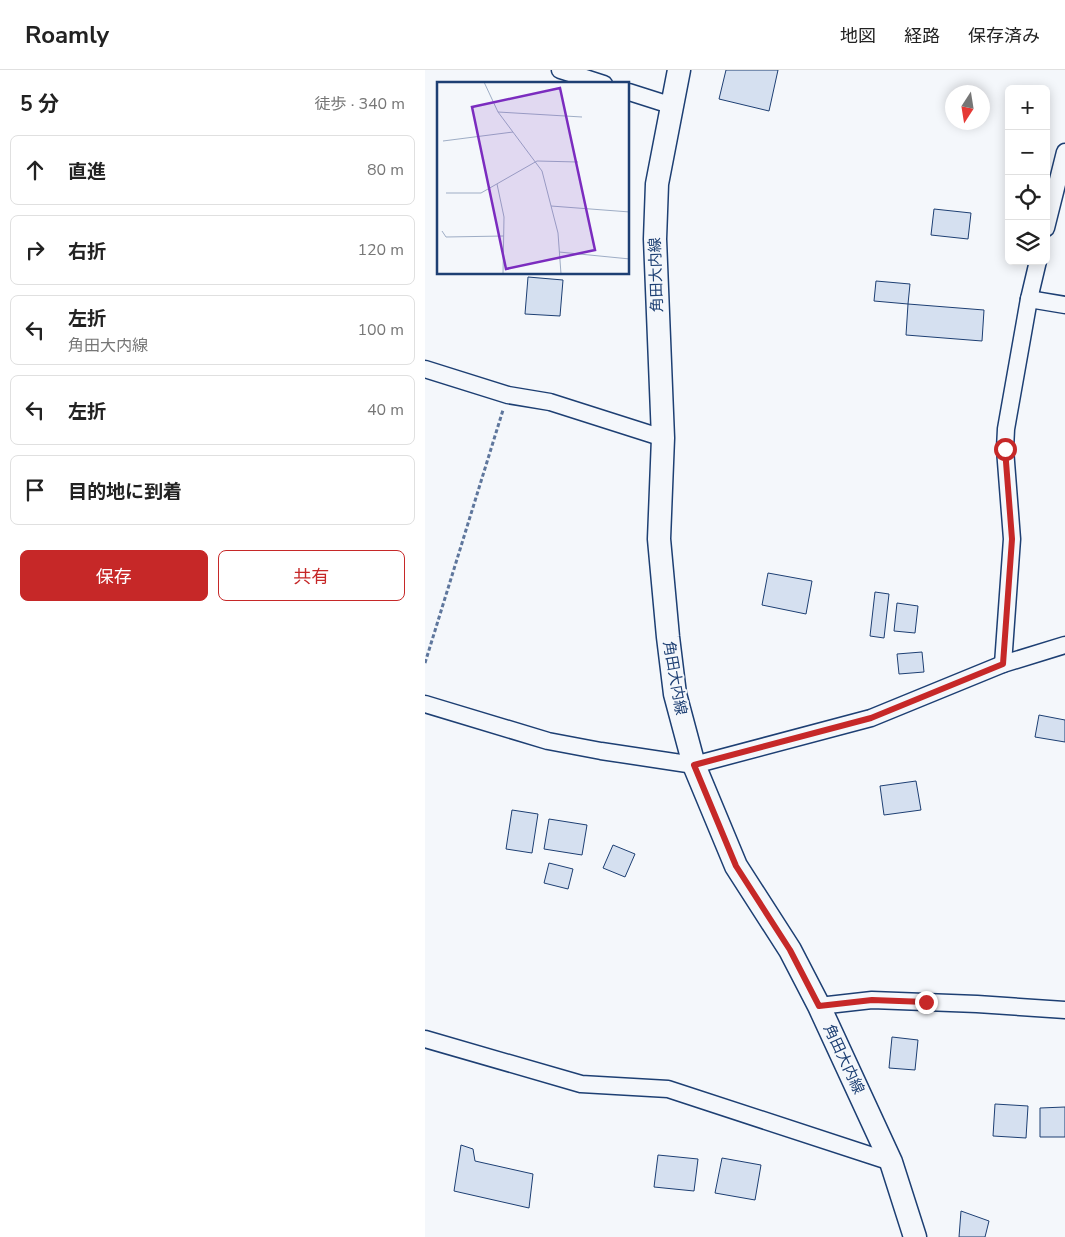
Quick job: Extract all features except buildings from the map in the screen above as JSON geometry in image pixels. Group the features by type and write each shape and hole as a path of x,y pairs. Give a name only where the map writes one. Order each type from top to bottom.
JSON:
{"main road":[{"name":"角田大内線","path":"679,70 657,184 655,239 663,438 659,539 675,694 694,765 736,866 790,950 819,1006 891,1162 915,1237"}],"street":[{"path":"561,70 598,82"},
{"path":"630,92 673,106"},
{"path":"1048,220 1065,152"},
{"path":"1003,664 1012,539 1005,449 1029,299 1037,265"},
{"path":"1029,299 1065,305"},
{"path":"425,369 507,395 551,402 663,438"},
{"path":"425,704 547,741 694,765 871,718 1003,664 1065,645"},
{"path":"819,1006 872,1000 1065,1010"},
{"path":"425,1039 581,1084 668,1089 891,1162"}],"path":[{"path":"425,664 507,395"}],"route":[{"path":"926,1002 872,1000 819,1006 790,950 736,866 694,765 871,718 1003,664 1012,539 1005,449"}]}
